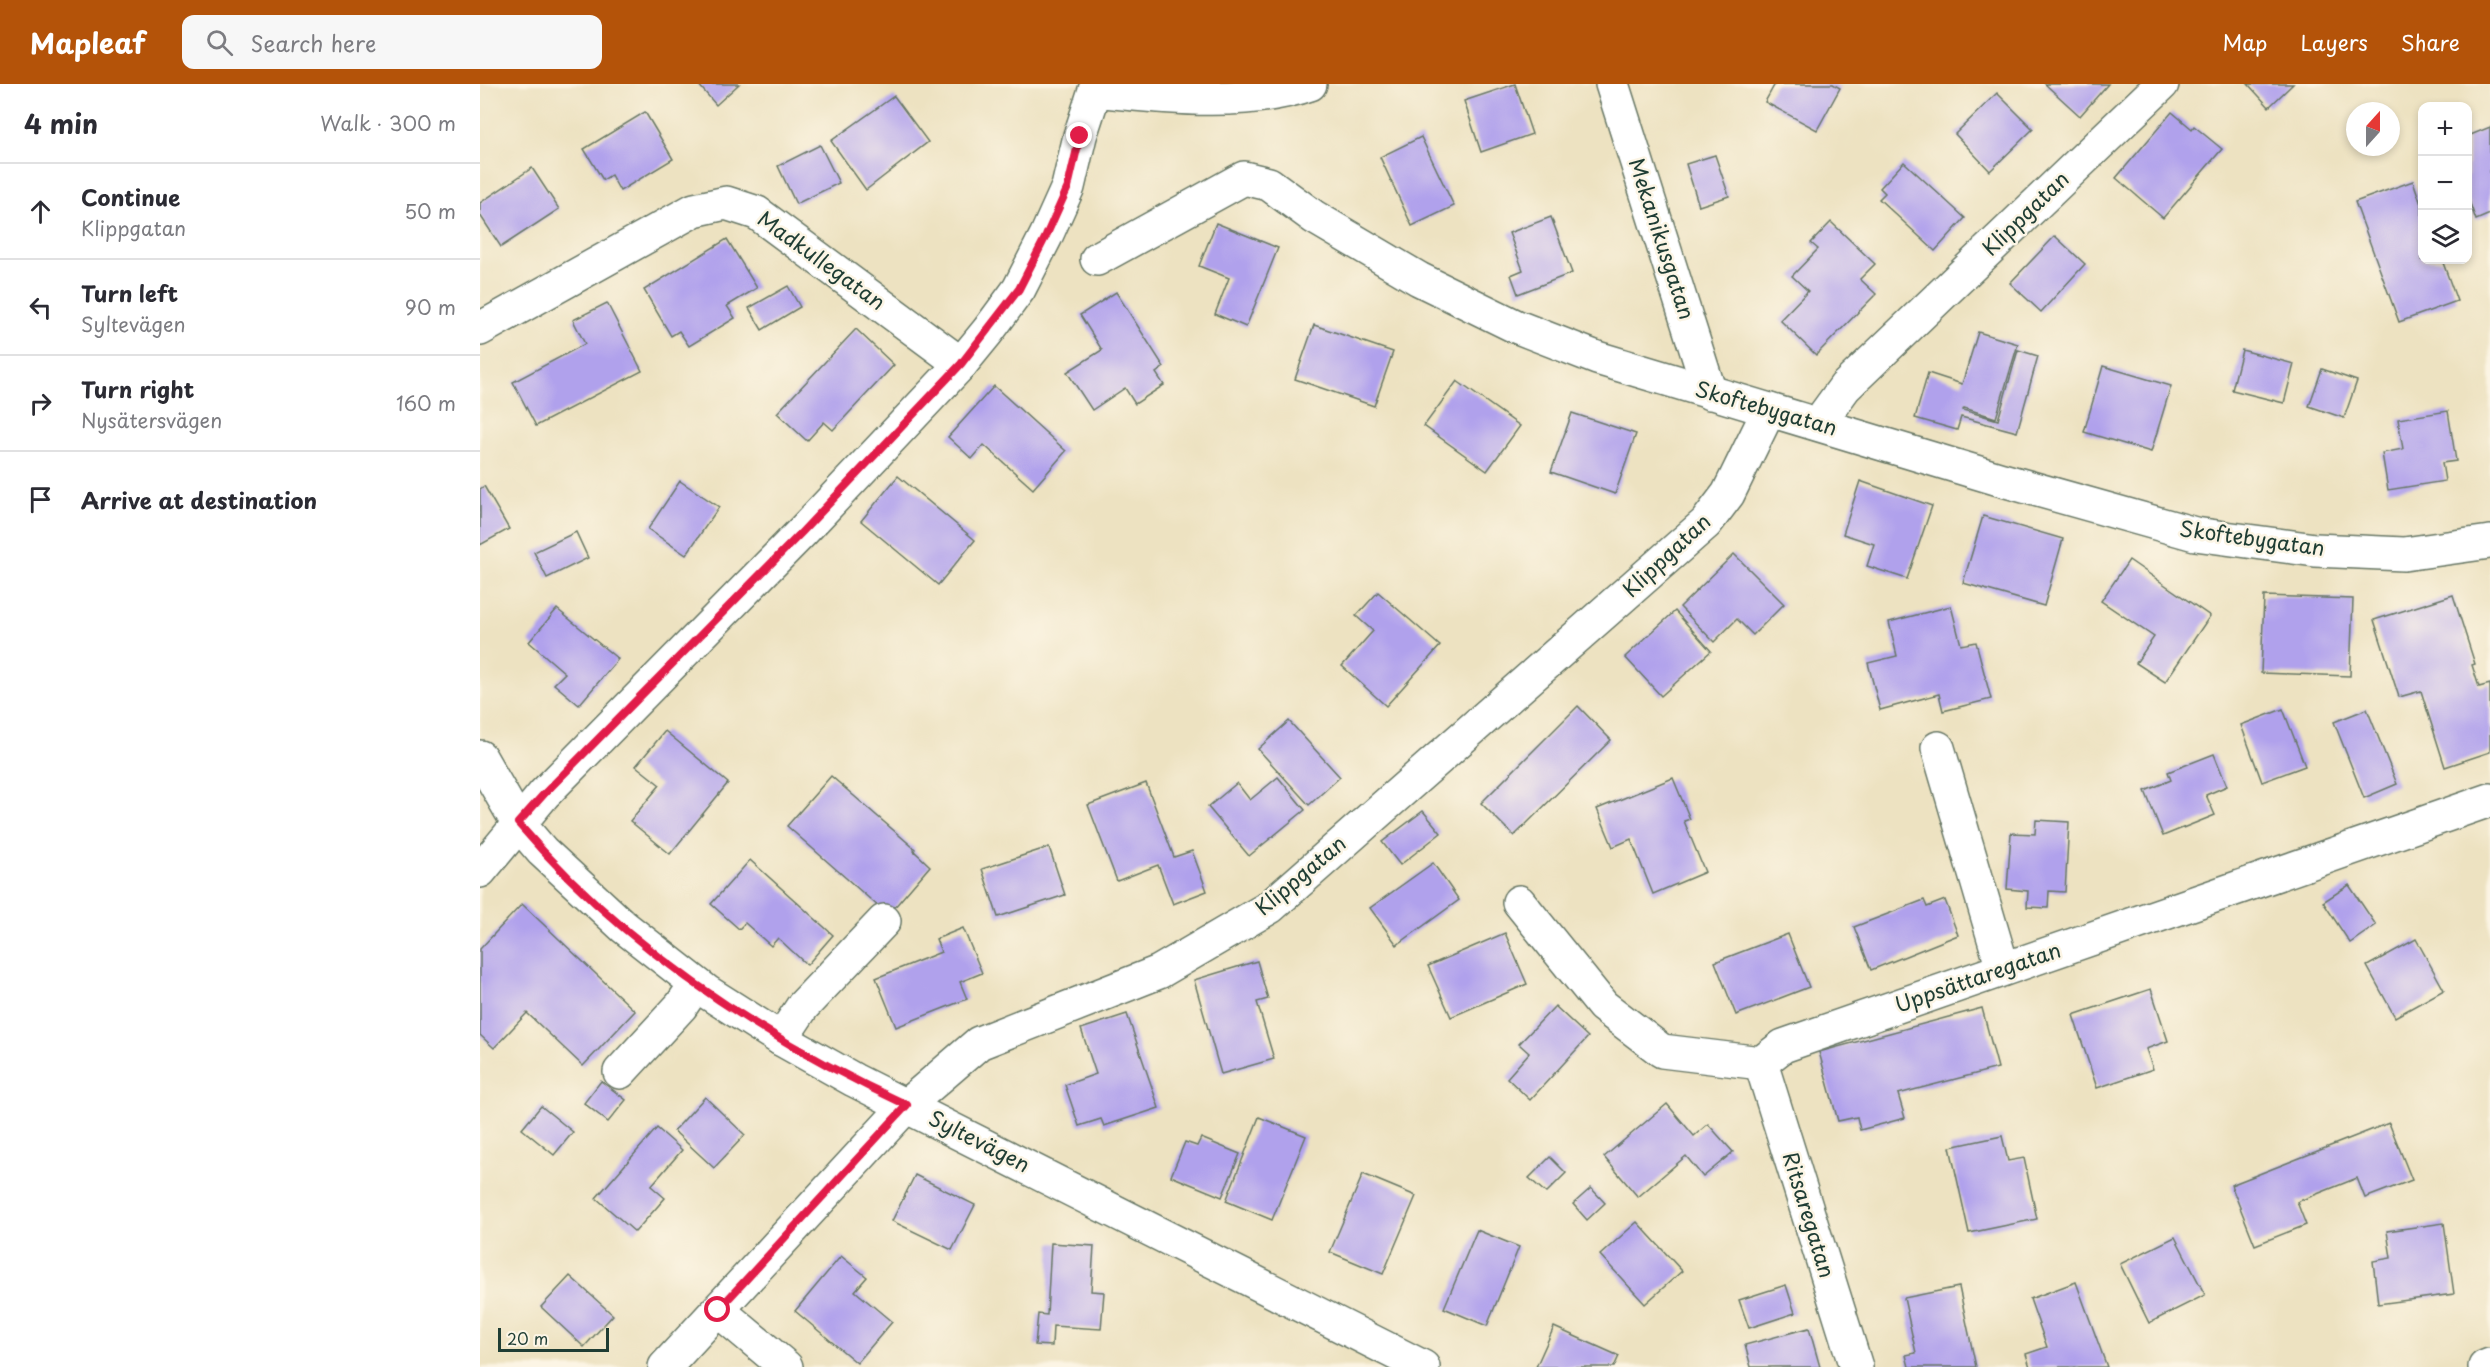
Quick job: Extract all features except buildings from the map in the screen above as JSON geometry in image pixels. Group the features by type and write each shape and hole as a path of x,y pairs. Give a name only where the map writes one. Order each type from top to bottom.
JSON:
{"street":[{"path":"480,871 544,794 802,532 961,364 1019,289 1046,236 1068,187 1089,87 1158,96 1237,97 1297,89 1310,84"},
{"name":"Mekanikusgatan","path":"1612,84 1710,393"},
{"name":"Klippgatan","path":"1818,424 1845,387 2162,84"},
{"name":"Skoftebygatan","path":"1097,259 1244,178 1269,184 1314,217 1419,279 1515,326 1597,358 1999,479 2195,534 2315,550 2404,554 2490,542"},
{"name":"Madkullegatan","path":"480,329 694,210 726,203 758,213 961,364"},
{"name":"Klippgatan","path":"665,1367 907,1105 979,1043 1159,972 1270,907 1706,523 1728,494 1769,410"},
{"path":"1938,748 2003,969"},
{"name":"Syltevägen","path":"480,757 518,823 551,860 624,927 696,984 781,1039 854,1080 1423,1367"},
{"name":"Uppsättaregatan","path":"1761,1063 1783,1046 2490,800"},
{"path":"1518,902 1603,1006 1662,1051 1761,1063"},
{"path":"781,1039 803,1006 884,921"},
{"path":"620,1072 681,1006 696,984"},
{"name":"Ritsaregatan","path":"1761,1063 1856,1367"},
{"path":"718,1310 786,1367"},
{"path":"2485,1367 2490,1365"}],"route":[{"path":"718,1310 907,1105 854,1080 781,1039 707,992 624,927 559,868 518,823 802,532 961,364 1019,289 1068,187 1080,136"}]}
